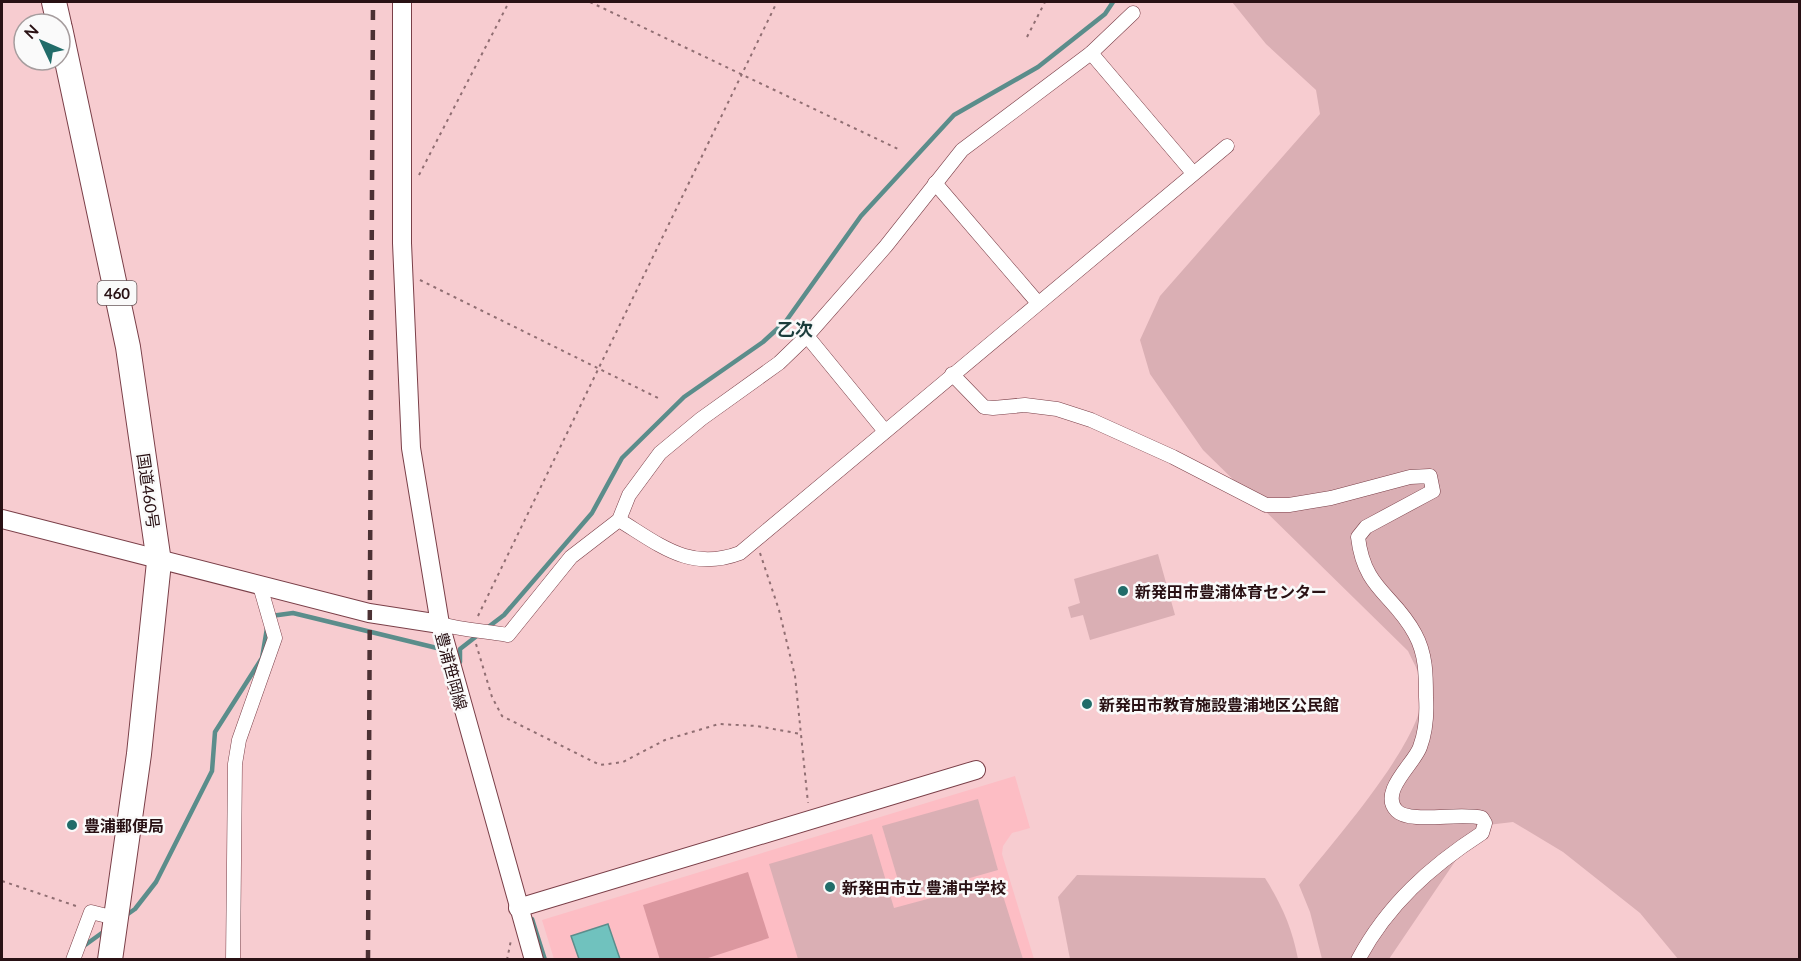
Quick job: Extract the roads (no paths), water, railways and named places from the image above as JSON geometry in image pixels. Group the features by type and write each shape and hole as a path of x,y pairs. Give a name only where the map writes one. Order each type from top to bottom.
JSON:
{"highway":[{"name":"国道460号","path":"70,72 128,347 159,562 139,754 110,960"}],"street":[{"path":"402,2 404,273 411,448 440,624 472,632 483,631 508,635 571,557 619,520 629,495 660,453 701,419 779,363 807,336 886,246 962,150 1091,53 1133,14"},
{"path":"1091,53 1193,173"},
{"path":"619,520 677,556 690,559 725,558 740,553 884,430 1227,146"},
{"path":"935,183 1038,303"},
{"path":"807,336 884,430"},
{"path":"952,374 984,406 993,408 1025,405 1057,408 1091,420 1173,457 1266,505 1289,505 1330,498 1410,477 1430,476 1433,491 1366,527 1358,537 1365,569 1408,623 1424,657 1427,716 1420,748 1394,787 1392,801 1397,811 1407,816 1471,815 1482,818 1485,824 1482,833 1424,875 1389,911 1358,960"},
{"name":"豊浦笹岡線","path":"2,519 159,562 369,613 440,624 534,960"},
{"path":"233,960 235,764 239,740 275,638 260,586"},
{"path":"518,908 976,770"},
{"path":"73,960 91,912 115,918"}],"water":[{"path":"608,924 620,959 579,959 571,936"}],"waterway":[{"path":"487,628 504,615 592,513 622,458 684,397 763,342 786,321 861,216 954,115 1038,67 1105,14 1113,2"},
{"path":"271,616 293,613 441,649"},
{"path":"125,916 135,909 156,882 212,771 215,732 262,658 267,628"},
{"path":"460,662 460,649 478,635"},
{"path":"532,919 545,960"},
{"path":"81,948 106,930"}],"railway":[{"path":"368,960 373,2"}],"place":[{"name":"新発田市豊浦体育センター","path":"1123,591"},
{"name":"新発田市教育施設豊浦地区公民館","path":"1087,704"},
{"name":"豊浦郵便局","path":"72,825"},
{"name":"新発田市立 豊浦中学校","path":"830,887"}],"district":[{"name":"乙次","path":"795,329"}]}
